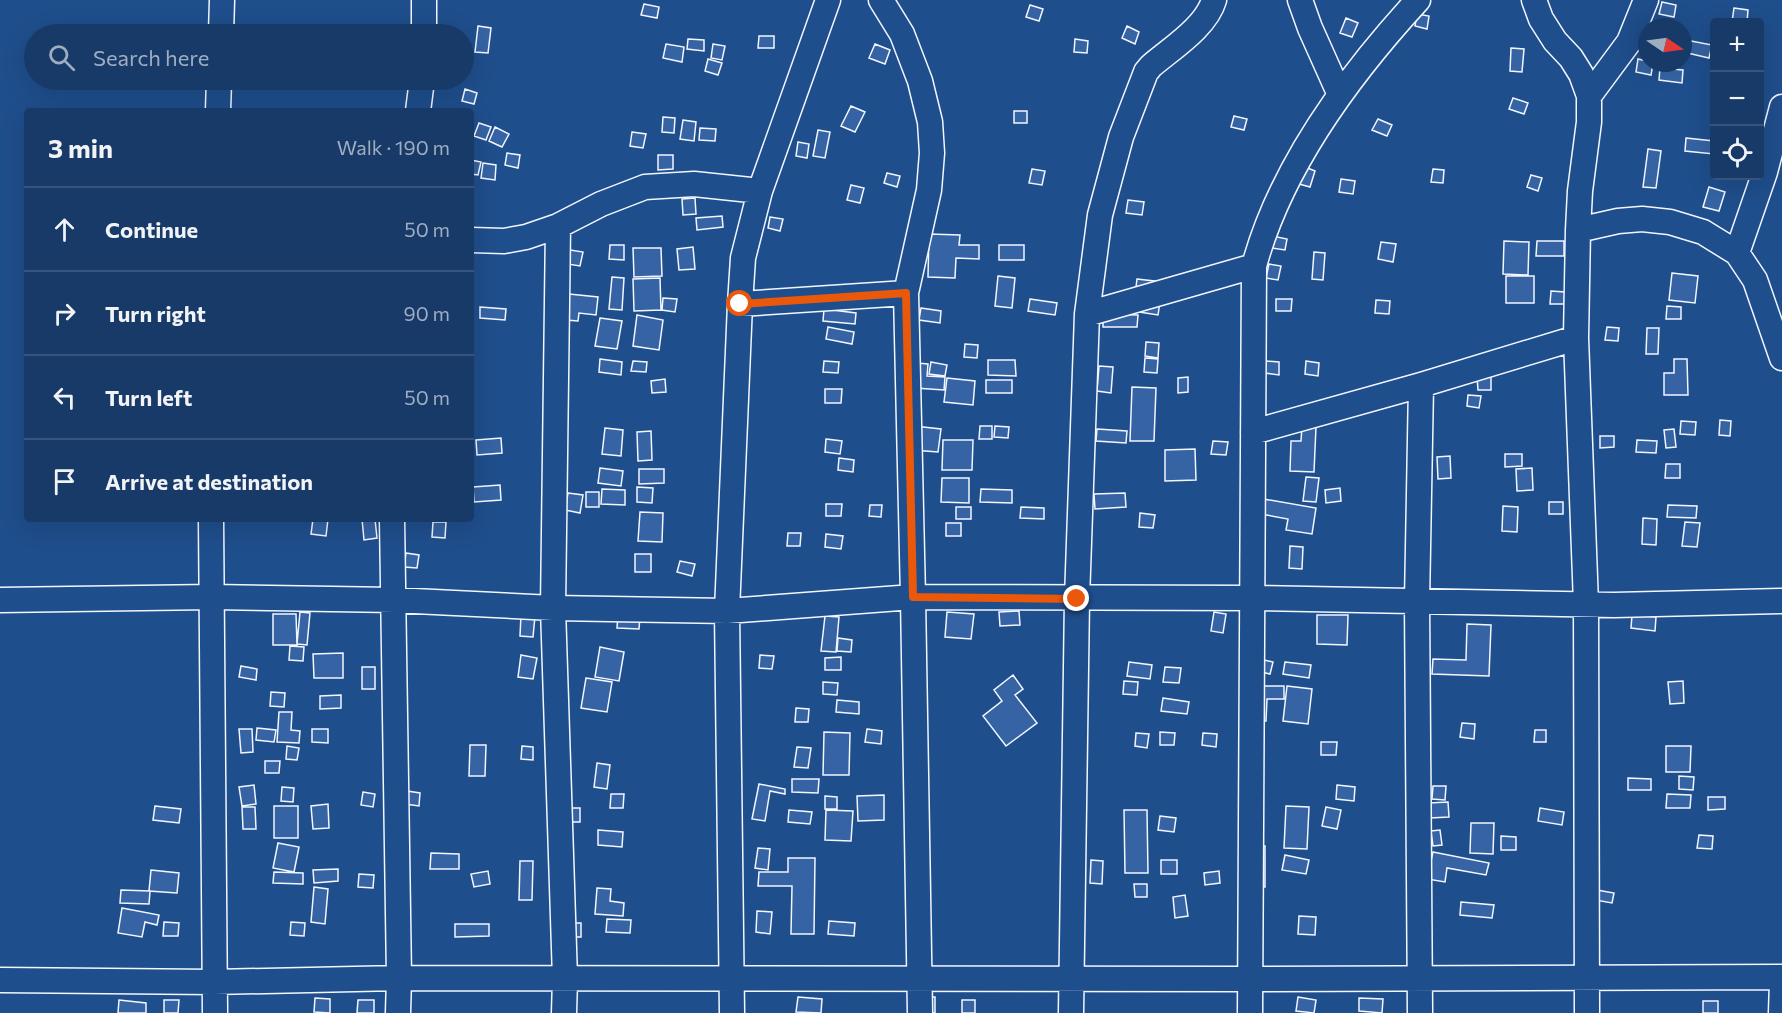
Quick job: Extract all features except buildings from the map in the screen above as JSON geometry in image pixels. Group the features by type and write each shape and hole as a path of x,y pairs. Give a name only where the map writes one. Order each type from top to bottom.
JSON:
{"street":[{"path":"221,24 222,0"},
{"path":"424,0 424,24"},
{"path":"732,1013 728,611 743,258 760,191 828,0"},
{"path":"881,0 902,34 920,81 930,122 932,153 929,190 906,293 920,1013"},
{"path":"1071,1013 1077,599 1087,314 1100,215 1121,137 1146,72 1204,21 1214,0"},
{"path":"1300,0 1340,95"},
{"path":"1250,1013 1254,266 1269,220 1293,169 1340,95 1418,0"},
{"path":"1534,0 1541,19 1581,74 1588,96 1589,122 1580,191 1578,230 1576,338 1586,604 1587,1013"},
{"path":"1588,96 1629,42 1646,0"},
{"path":"218,108 219,90"},
{"path":"418,108 421,90"},
{"path":"1737,253 1765,172 1782,107"},
{"path":"474,240 504,241 526,237 558,226 601,204 645,187 694,184 760,191"},
{"path":"1578,230 1618,221 1642,219 1670,222 1703,232 1737,253 1755,280 1782,358"},
{"path":"558,226 553,608 565,979 564,1013"},
{"path":"1087,314 1254,266"},
{"path":"740,304 906,293"},
{"path":"1253,432 1421,385 1576,338"},
{"path":"1420,1013 1417,602 1421,385"},
{"path":"212,522 215,1013"},
{"path":"392,522 398,1013"},
{"path":"0,600 212,597 394,600 553,608 728,611 913,597 1253,598 1586,604 1782,601"},
{"path":"0,980 214,982 399,978 1587,979 1782,977"},
{"path":"1781,1013 1782,982"}],"route":[{"path":"740,304 906,293 913,597 1077,599"}]}
